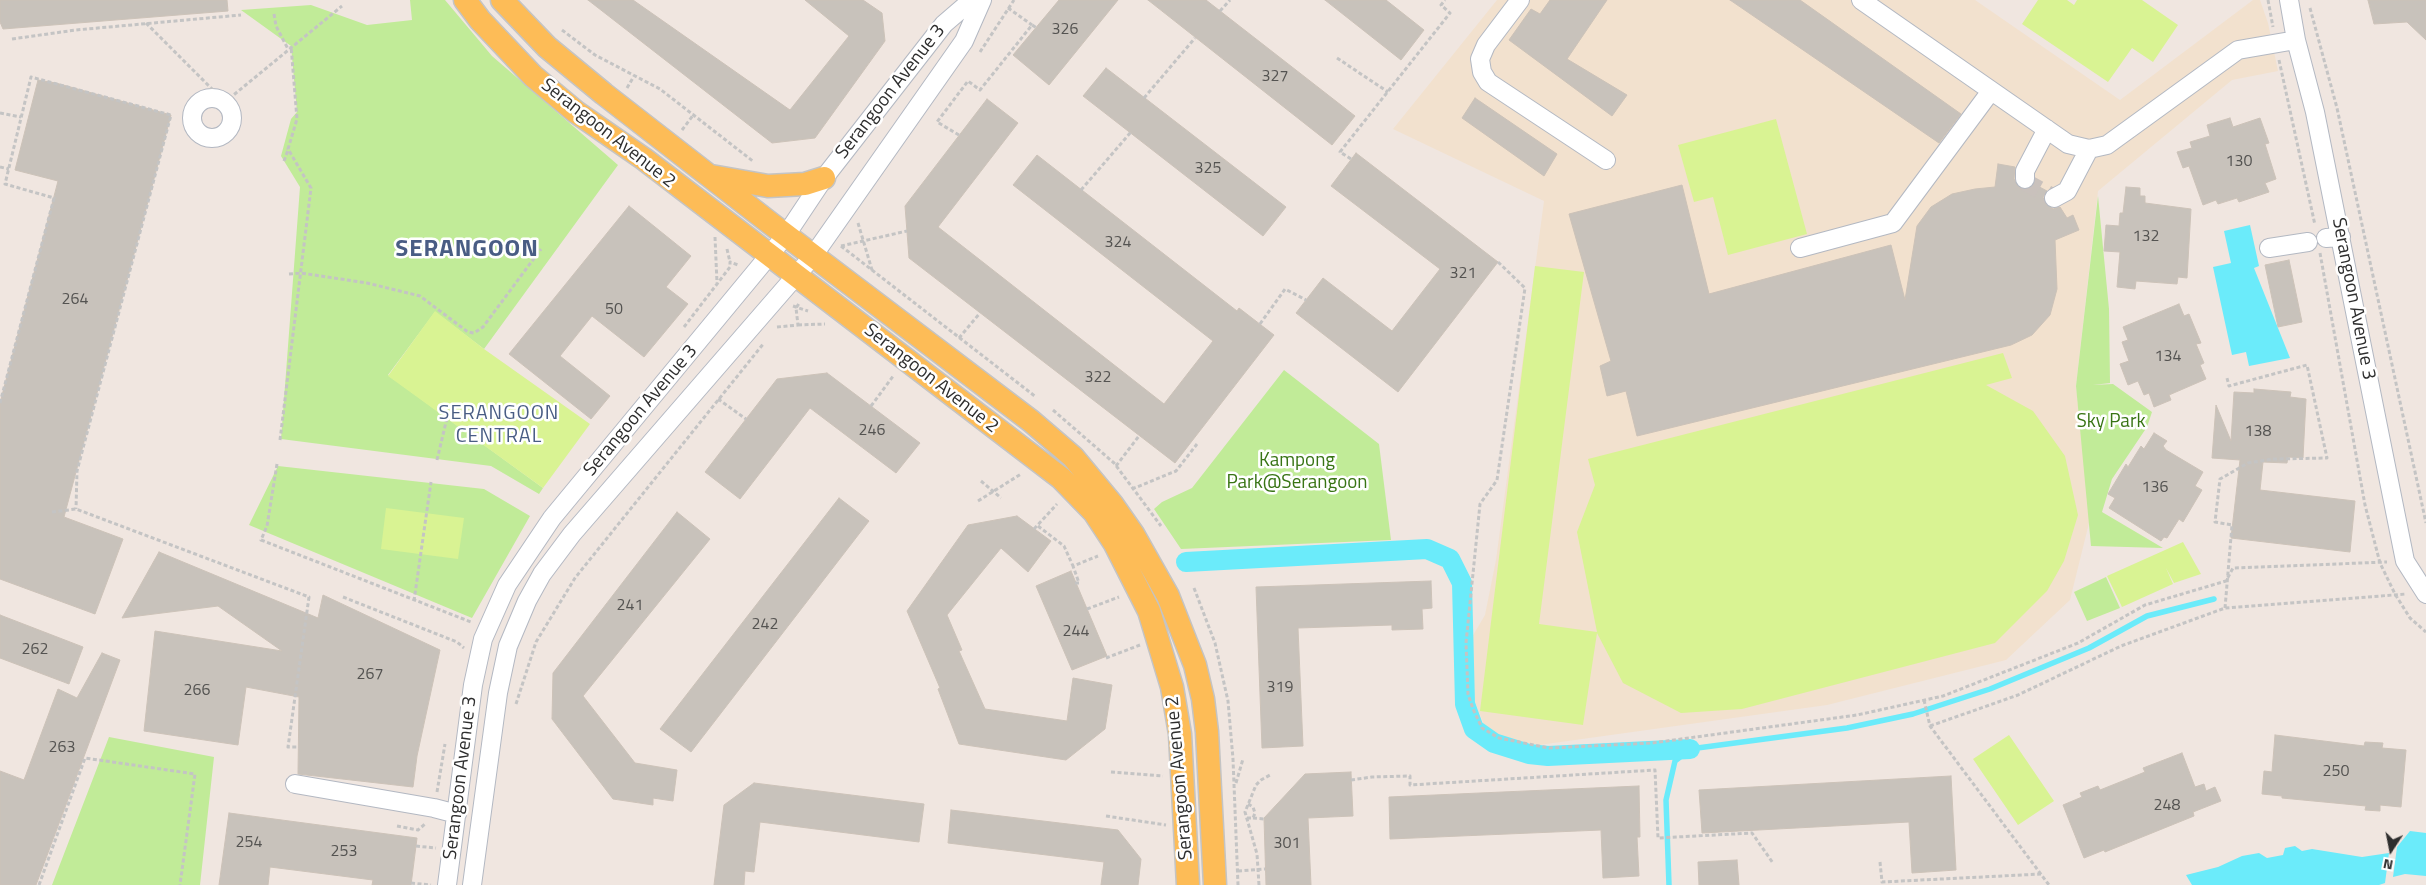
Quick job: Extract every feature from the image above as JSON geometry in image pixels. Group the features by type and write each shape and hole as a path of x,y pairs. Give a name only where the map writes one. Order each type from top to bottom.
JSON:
{"main road":[{"name":"Serangoon Avenue 2","path":"465,0 480,20 533,76 576,112 644,160 1061,478 1094,512 1115,544 1149,611 1172,686 1180,734 1188,885"},
{"name":"Serangoon Avenue 2","path":"502,0 547,47 662,137 707,175 1031,421 1073,457 1112,504 1133,534 1168,596 1195,665 1203,699 1207,732 1215,885"},
{"path":"644,160 662,137"},
{"path":"707,175 768,186 805,184 824,178"}],"street":[{"name":"Serangoon Avenue 3","path":"447,885 473,685 483,639 507,585 552,518 786,235 824,178 944,24 972,0"},
{"name":"Serangoon Avenue 3","path":"472,885 498,693 508,646 527,601 542,574 572,534 813,256 964,41 982,0"},
{"path":"1520,0 1486,44 1480,59 1482,72 1488,82 1606,160"},
{"path":"1861,0 2068,144 2089,149 2107,145 2238,50 2296,40"},
{"name":"Serangoon Avenue 3","path":"2289,0 2296,40 2315,112 2322,239 2405,561 2426,593"},
{"path":"1800,248 1893,223 1991,91"},
{"path":"2025,179 2025,171 2047,129"},
{"path":"2054,198 2067,191 2089,149"},
{"path":"2269,248 2322,239"},
{"path":"295,784 434,808 457,814"}],"path":[{"path":"1220,11 1230,0"},
{"path":"1351,159 1340,152 1450,13 1441,5 1445,0"},
{"path":"2307,0 2337,108 2426,523"},
{"path":"146,23 225,102 289,47 342,6"},
{"path":"1008,8 1037,28"},
{"path":"274,14 276,26 289,47 297,119 284,161"},
{"path":"12,39 76,30 241,16"},
{"path":"959,135 937,122 968,81 980,90 1032,25"},
{"path":"557,27 595,55 660,89 753,162 762,163"},
{"path":"1144,98 1195,38"},
{"path":"1337,58 1388,92"},
{"path":"2280,64 2322,239 2335,337 2365,505 2380,563 2394,594 2410,618 2426,632"},
{"path":"0,403 54,198 5,184 31,77 171,115 77,471 76,509"},
{"path":"0,113 21,117"},
{"path":"1081,190 1131,132"},
{"path":"280,440 312,188 288,149"},
{"path":"0,167 8,169"},
{"path":"858,222 872,270"},
{"path":"840,246 907,231"},
{"path":"714,235 717,284"},
{"path":"289,274 302,273 367,283 420,296 468,332 474,333 483,327 541,249"},
{"path":"1498,262 1526,288 1497,480 1480,504 1466,643 1468,694 1482,728 1499,738 1549,748 1652,743 1857,715 1943,696 2078,644 2145,605 2226,580 2233,568 2405,561"},
{"path":"1260,324 1285,289 1306,300"},
{"path":"798,325 796,308 816,315"},
{"path":"959,338 980,312"},
{"path":"773,332 779,325 830,324 823,320"},
{"path":"514,711 536,642 575,578 766,340"},
{"path":"2225,608 2232,525 2215,522 2220,479 2248,463 2274,459 2327,458 2306,365 2229,386 2227,378"},
{"path":"887,369 902,380"},
{"path":"871,406 895,374"},
{"path":"718,399 746,419"},
{"path":"437,460 447,418"},
{"path":"1116,466 1139,436"},
{"path":"1132,489 1176,471 1197,444"},
{"path":"277,464 267,526 261,540 474,623"},
{"path":"1014,468 1028,479"},
{"path":"978,501 1021,474"},
{"path":"981,481 1001,498"},
{"path":"414,601 431,482"},
{"path":"1054,500 1063,511"},
{"path":"1034,529 1057,504"},
{"path":"52,512 76,509 309,597 288,747 298,747"},
{"path":"1038,526 1064,546 1079,582 1076,584"},
{"path":"1096,551 1104,563"},
{"path":"1073,566 1099,555"},
{"path":"1930,726 2018,695 2121,646 2225,608 2426,593"},
{"path":"1087,609 1123,594"},
{"path":"343,597 457,642 464,648"},
{"path":"1106,658 1143,644 1140,637"},
{"path":"1924,700 1930,726 2049,885"},
{"path":"39,885 85,758 195,774 180,885"},
{"path":"1235,786 1244,759"},
{"path":"1351,780 1372,776 1410,776 1410,785 1655,770 1658,838 1752,833 1773,863"},
{"path":"1111,772 1167,777"},
{"path":"1259,885 1257,854 1246,812 1256,785 1270,775"},
{"path":"1248,804 1255,809 1253,818"},
{"path":"1106,816 1169,826 1168,818"},
{"path":"1247,818 1264,819"},
{"path":"396,826 418,830"},
{"path":"416,846 438,848"},
{"path":"1880,862 1882,882 2041,874"},
{"path":"1238,871 1265,869"},
{"path":"412,882 432,885"}],"shaded area":[{"path":"1497,0 1975,0 2120,100 2253,0 2260,0 2268,23 2278,71 2232,80 2098,191 2076,386 2090,519 2070,600 2006,660 1827,705 1539,745 1508,739 1495,734 1485,727 1471,692 1469,642 1485,615 1496,560 1544,201 1393,129"}],"green space":[{"path":"410,0 445,0 492,56 618,165 484,349 435,312 388,375 543,488 539,494 491,466 281,439 300,187 281,156 291,119 297,112 291,46 241,10 311,5 367,25 412,20"},
{"path":"2038,0 2067,0 2074,5 2077,0 2142,0 2178,25 2153,62 2132,48 2108,82 2022,24"},
{"path":"1776,119 1807,234 1728,255 1713,197 1694,202 1678,145"},
{"name":"Sky Park","path":"2098,196 2109,309 2110,383 2093,385 2113,384 2152,412 2147,427 2112,479 2102,512 2163,548 2091,546 2076,386"},
{"path":"1535,266 1584,272 1539,624 1597,632 1577,532 1595,485 1588,459 2003,353 2012,378 1986,385 2033,411 2065,456 2078,515 2064,561 2047,591 1995,643 1742,709 1681,713 1623,683 1597,633 1583,725 1480,711"},
{"path":"435,311 484,349 590,424 543,488 388,376"},
{"name":"Kampong Park@Serangoon","path":"1284,370 1379,444 1391,540 1181,549 1154,509 1162,502 1192,488"},
{"path":"278,466 484,489 530,516 472,618 249,525"},
{"path":"386,508 464,518 458,559 381,549"},
{"path":"2183,542 2201,574 2174,583 2166,568 2173,584 2122,607 2107,576"},
{"path":"2106,577 2120,608 2087,621 2074,592"},
{"path":"2009,735 2054,801 2018,825 1973,759"},
{"path":"109,737 214,757 200,885 52,885"}],"water":[{"path":"2250,225 2259,266 2254,268 2290,358 2249,366 2246,352 2232,355 2213,267 2231,263 2224,231"},
{"path":"2410,831 2426,833 2426,876 2405,874 2393,877 2397,847"},
{"path":"2295,846 2302,851 2312,849 2362,857 2389,853 2385,883 2379,885 2192,885 2186,875 2218,867 2242,856 2259,853 2267,858 2283,855 2285,848"}],"building":[{"path":"0,0 227,0 228,11 3,29 0,22"},
{"path":"588,0 633,0 790,110 849,36 805,0 863,0 882,13 885,41 815,138 772,143"},
{"path":"1059,0 1118,0 1049,85 1013,55"},
{"path":"1148,0 1206,0 1355,116 1332,145"},
{"path":"1325,0 1386,0 1424,30 1401,60"},
{"path":"1550,0 1607,0 1567,59 1627,95 1612,116 1509,40 1531,9 1540,14"},
{"path":"1730,0 1800,0 1961,114 1939,143"},
{"path":"2368,0 2426,0 2426,40 2407,22 2374,24"},
{"path":"1106,68 1286,207 1263,236 1083,96"},
{"path":"38,80 56,83 171,115 64,517 123,539 95,614 0,579 0,403 58,181 15,170"},
{"path":"1475,98 1557,154 1544,176 1462,118"},
{"path":"987,99 1018,123 938,227 1164,404 1213,341 1013,185 1037,155 1237,311 1239,308 1274,335 1175,463 909,258 905,206"},
{"path":"2230,118 2233,127 2260,118 2269,143 2265,144 2276,179 2265,183 2269,192 2239,202 2237,198 2218,204 2216,200 2203,205 2189,166 2183,168 2177,152 2192,148 2190,142 2210,136 2207,125"},
{"path":"1356,153 1498,262 1398,392 1296,313 1323,278 1392,331 1440,269 1331,186"},
{"path":"1998,164 2015,167 2014,179 2020,188 2030,188 2034,184 2047,191 2043,197 2045,203 2053,209 2060,207 2067,218 2073,215 2079,230 2055,240 2057,289 2050,315 2032,335 2011,345 1637,436 1626,391 1607,396 1600,366 1611,361 1569,214 1682,185 1709,294 1891,245 1905,300 1917,226 1931,207 1952,194 1995,187"},
{"path":"2126,187 2140,188 2140,196 2145,196 2145,203 2191,209 2187,278 2178,277 2177,284 2136,281 2135,289 2117,287 2120,252 2104,251 2106,225 2119,226 2120,213 2123,213"},
{"path":"629,206 691,256 666,287 688,304 644,357 592,316 560,356 610,396 591,419 509,354"},
{"path":"2289,260 2302,322 2278,327 2265,265"},
{"path":"2179,304 2184,316 2189,314 2201,343 2196,344 2204,363 2200,365 2206,379 2169,395 2171,400 2154,407 2149,393 2144,395 2138,381 2128,385 2120,364 2129,361 2122,342 2128,340 2123,327"},
{"path":"827,373 920,443 896,473 810,408 740,499 705,472 777,379"},
{"path":"2254,389 2291,392 2290,397 2306,399 2303,458 2288,457 2287,463 2263,462 2260,490 2355,501 2350,552 2231,538 2240,460 2212,458 2216,405 2231,441 2234,392 2254,393"},
{"path":"2154,433 2167,441 2163,446 2166,450 2203,472 2195,486 2202,490 2183,522 2179,519 2167,538 2164,537 2161,541 2109,508 2115,498 2108,494 2126,464 2128,467 2141,446 2144,449"},
{"path":"839,498 869,521 691,752 660,729"},
{"path":"677,512 710,539 583,696 635,763 677,770 673,801 653,798 653,805 613,799 552,719 553,673"},
{"path":"1017,516 1051,541 1028,572 1001,548 947,615 962,650 959,651 985,709 1067,721 1073,678 1112,685 1105,729 1066,760 959,744 938,689 940,688 907,611 968,525"},
{"path":"159,552 318,618 323,595 440,650 417,756 413,787 298,774 299,697 246,687 238,745 144,731 155,631 282,651 218,606 122,618"},
{"path":"1071,571 1107,656 1072,670 1036,586"},
{"path":"1431,581 1432,608 1422,609 1423,629 1392,630 1392,625 1298,628 1303,746 1262,748 1256,587"},
{"path":"0,615 83,647 69,684 0,658"},
{"path":"102,653 120,660 36,885 0,885 0,771 24,780 58,689 77,698"},
{"path":"2275,735 2364,746 2365,742 2383,743 2382,748 2406,750 2401,807 2380,805 2380,811 2365,810 2366,806 2282,798 2282,796 2262,794 2264,771 2272,772"},
{"path":"2182,753 2195,787 2204,784 2206,791 2215,787 2221,801 2193,812 2194,816 2105,852 2104,850 2084,858 2063,805 2082,797 2080,793 2098,786 2100,790 2145,772 2143,768"},
{"path":"1351,772 1353,816 1308,818 1311,885 1266,885 1264,818 1305,774"},
{"path":"1951,776 1956,870 1912,873 1909,822 1702,833 1699,790"},
{"path":"754,783 924,804 919,842 760,822 754,872 745,871 744,885 714,885 724,805"},
{"path":"1639,786 1640,837 1637,837 1639,876 1603,878 1601,830 1390,839 1389,797"},
{"path":"951,810 1118,830 1141,859 1138,885 1101,885 1104,862 948,843"},
{"path":"229,813 417,838 411,885 372,885 373,880 270,867 268,885 219,885"},
{"path":"1737,860 1739,885 1699,885 1698,862"}],"waterway":[{"path":"1186,562 1427,549 1450,559 1462,583 1465,704 1474,729 1494,743 1529,754 1548,756 1690,749"},
{"path":"1669,885 1666,800 1675,761 1690,749 1847,728 1913,714 1990,689 2089,648 2147,616 2214,599"}],"tunnel":[{"path":"2025,179 2027,183 2054,198"}],"district":[{"name":"SERANGOON","path":"467,250"},
{"name":"SERANGOON CENTRAL","path":"499,426"}]}
